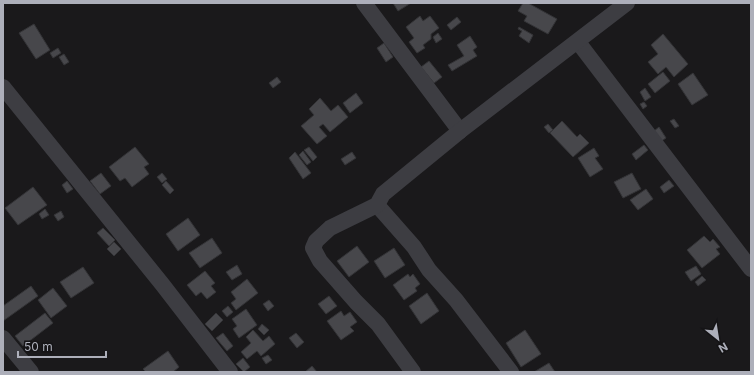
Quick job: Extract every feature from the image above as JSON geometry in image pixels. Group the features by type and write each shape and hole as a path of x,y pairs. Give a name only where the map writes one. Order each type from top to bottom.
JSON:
{"street":[{"path":"364,3 460,131"},
{"path":"413,372 378,324 356,302 320,261 313,248 316,241 330,228 377,204 383,194 460,131 627,3"},
{"path":"578,42 751,270"},
{"path":"3,87 162,284 230,372"},
{"path":"377,204 414,247 428,270 456,300 511,372"},
{"path":"3,338 31,372"}],"building":[{"path":"393,3 411,3 398,11"},
{"path":"523,3 528,3 557,19 548,34 524,21 527,16 518,11"},
{"path":"420,16 423,21 430,16 439,28 431,34 431,39 423,45 425,48 417,53 409,42 414,38 406,27"},
{"path":"457,17 461,22 451,30 447,25"},
{"path":"34,24 50,50 36,59 19,33"},
{"path":"519,27 533,35 529,43 519,36 522,31 518,29"},
{"path":"438,33 442,39 436,43 433,37"},
{"path":"663,34 688,64 674,77 666,67 658,74 648,62 658,54 651,45"},
{"path":"470,36 477,47 473,50 477,56 452,71 448,65 464,56 457,45"},
{"path":"384,43 393,57 386,62 377,48"},
{"path":"58,48 61,53 53,58 50,53"},
{"path":"64,54 69,62 64,65 59,57"},
{"path":"429,61 442,77 434,83 421,67"},
{"path":"663,72 670,81 655,93 648,84"},
{"path":"693,73 708,95 692,105 678,84"},
{"path":"277,77 281,82 273,88 269,83"},
{"path":"645,88 651,97 645,101 640,92"},
{"path":"356,93 363,103 350,113 343,103"},
{"path":"320,98 331,111 338,105 348,117 330,132 323,124 319,127 327,136 317,144 301,126 314,115 309,109"},
{"path":"644,102 647,106 643,109 640,104"},
{"path":"674,119 679,126 675,128 670,121"},
{"path":"562,121 577,137 580,134 589,143 573,157 550,133"},
{"path":"548,124 553,130 549,133 544,127"},
{"path":"659,127 666,138 660,142 654,131"},
{"path":"644,145 648,150 636,160 632,154"},
{"path":"135,147 149,164 144,167 149,174 132,187 125,178 120,181 109,167"},
{"path":"309,147 317,157 313,161 304,150"},
{"path":"594,148 599,156 595,158 603,169 590,177 578,158"},
{"path":"303,151 311,162 307,165 299,155"},
{"path":"295,152 311,173 303,179 289,158"},
{"path":"352,152 356,158 345,165 341,159"},
{"path":"101,173 111,186 100,194 90,181"},
{"path":"162,173 167,179 162,183 157,177"},
{"path":"632,173 641,189 623,198 614,182"},
{"path":"669,180 674,186 664,193 660,187"},
{"path":"67,181 73,189 67,193 62,185"},
{"path":"166,181 174,190 170,194 162,185"},
{"path":"33,187 47,205 18,225 5,208"},
{"path":"646,189 653,199 638,210 630,200"},
{"path":"45,209 49,215 42,219 39,214"},
{"path":"61,211 64,217 58,221 54,215"},
{"path":"188,218 200,235 178,251 166,234"},
{"path":"103,228 115,240 109,246 97,233"},
{"path":"704,236 710,242 713,239 720,247 716,249 720,254 702,268 687,250"},
{"path":"212,238 222,253 200,268 189,253"},
{"path":"114,242 121,249 114,256 107,249"},
{"path":"357,246 369,262 349,277 337,261"},
{"path":"394,248 405,265 385,278 374,261"},
{"path":"237,265 242,274 232,280 226,272"},
{"path":"696,266 701,274 691,281 685,272"},
{"path":"83,267 94,283 71,298 60,282"},
{"path":"205,271 215,283 211,286 216,292 207,299 201,292 196,296 187,285"},
{"path":"408,274 410,277 413,274 420,284 415,288 417,291 404,300 393,285"},
{"path":"702,276 706,280 698,286 695,282"},
{"path":"247,279 258,293 236,310 231,303 236,299 231,292"},
{"path":"31,286 38,296 3,321 3,306"},
{"path":"53,288 67,306 51,318 38,300"},
{"path":"427,293 439,311 421,324 409,306"},
{"path":"329,296 337,306 326,314 318,304"},
{"path":"269,300 274,306 268,311 263,304"},
{"path":"228,306 233,312 227,317 222,311"},
{"path":"246,309 257,325 239,338 233,329 237,326 232,319"},
{"path":"341,311 344,316 350,312 357,322 350,327 354,331 341,340 327,321"},
{"path":"45,313 53,323 23,346 15,336"},
{"path":"216,313 223,320 212,331 205,324"},
{"path":"262,324 269,330 264,335 258,329"},
{"path":"253,330 263,341 269,336 275,344 261,356 257,351 247,359 241,352 251,343 246,337"},
{"path":"525,330 541,354 521,367 506,343"},
{"path":"223,333 233,346 227,351 216,338"},
{"path":"296,333 304,342 297,348 289,338"},
{"path":"168,351 179,367 173,372 146,372 143,369"},
{"path":"268,355 272,360 266,364 262,358"},
{"path":"243,358 250,367 244,372 236,364"},
{"path":"549,363 555,372 534,372"},
{"path":"312,366 317,372 305,372"}]}
